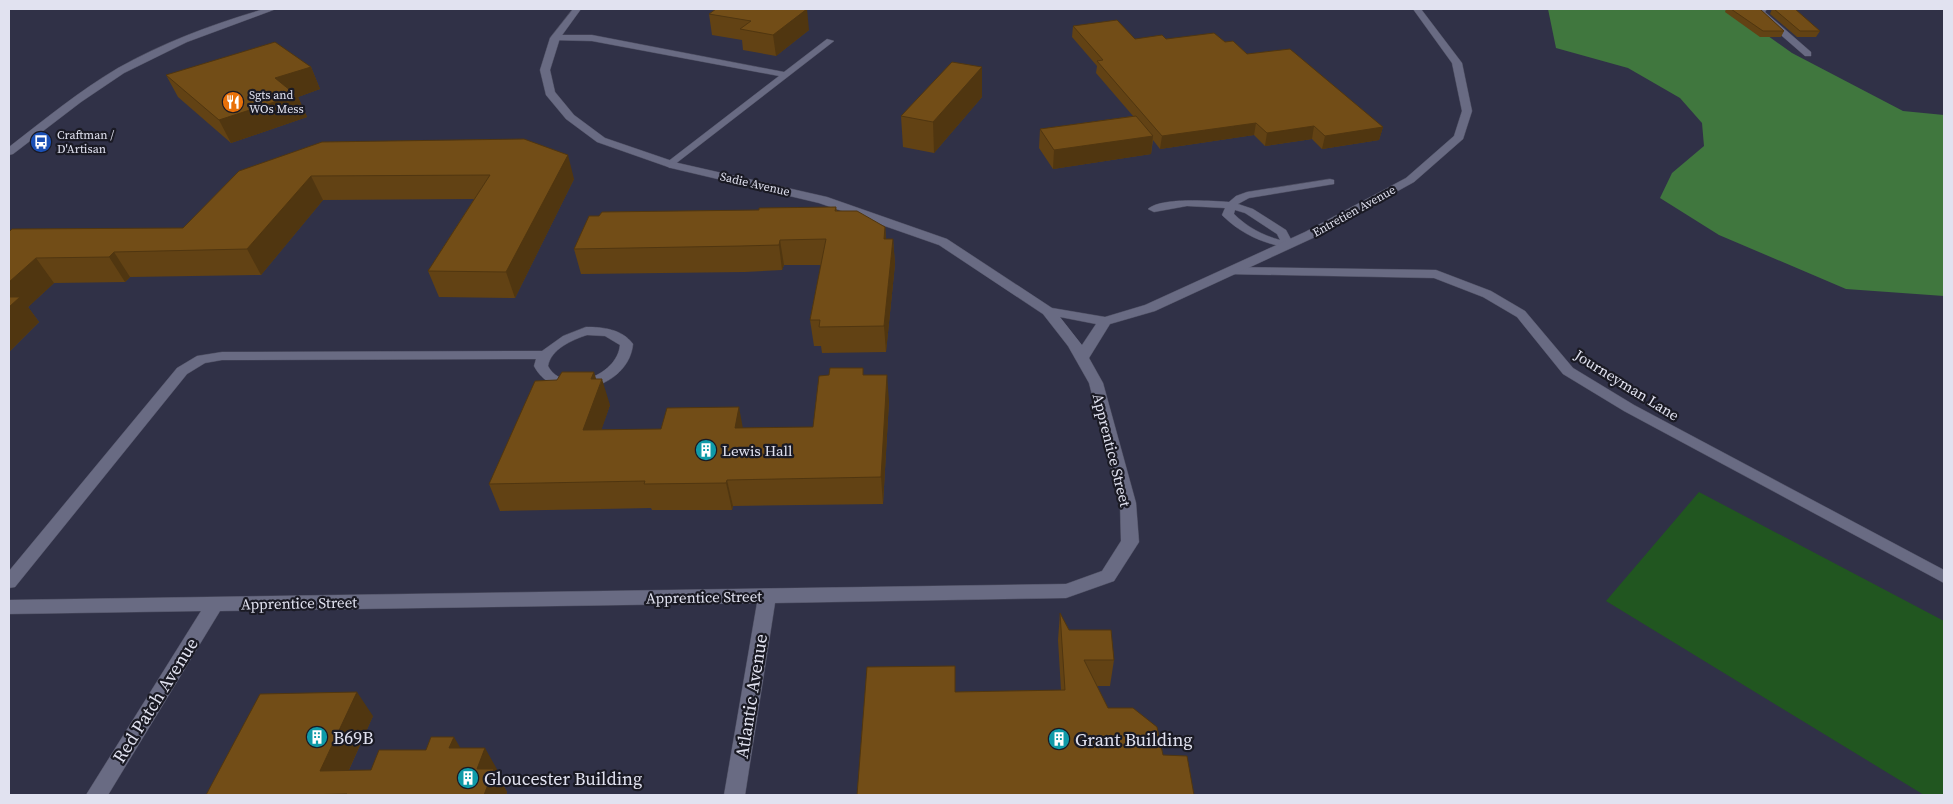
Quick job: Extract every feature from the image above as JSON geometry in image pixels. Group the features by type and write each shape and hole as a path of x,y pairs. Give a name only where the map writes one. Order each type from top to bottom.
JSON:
{"street":[{"path":"9,152 102,82 141,60 191,37 272,9"},
{"name":"Sadie Avenue","path":"577,9 555,38 545,70 550,93 570,117 601,140 670,165 823,200 943,242 1048,311"},
{"name":"Entretien Avenue","path":"1048,311 1105,321 1150,308 1288,245 1410,180 1459,137 1467,112 1458,64 1417,9"},
{"name":"Apprentice Street","path":"9,607 1066,591 1108,576 1130,542 1128,503 1096,383 1074,344 1048,311"},
{"path":"1082,358 1091,340 1105,321"},
{"name":"Atlantic Avenue","path":"734,795 767,596"},
{"name":"Red Patch Avenue","path":"96,795 215,604"}],"lane":[{"path":"1763,9 1760,12 1808,54"},
{"path":"555,38 603,39 786,76"},
{"path":"670,165 830,41"},
{"path":"1288,245 1265,241 1239,227 1228,215 1230,205 1237,199 1247,195 1330,182"},
{"path":"1154,209 1187,202 1230,205 1249,211 1282,232 1288,245"},
{"name":"Journeyman Lane","path":"1230,271 1436,274 1487,294 1521,314 1568,371 1629,408 1944,577"},
{"path":"604,331 618,336 627,344 628,355 622,366 609,375 592,382 574,384 558,382 547,376 542,366 545,355 551,347 573,334 604,331"},
{"path":"9,582 182,371 202,359 262,356 545,355"}],"green space":[{"path":"1548,9 1730,9 1792,53 1903,111 1944,115 1944,296 1846,289 1719,235 1660,198 1672,173 1704,146 1702,123 1680,98 1628,68 1556,48"},
{"path":"1699,492 1944,621 1944,795 1924,795 1606,601"}],"building":[{"path":"716,9 807,9 773,35 740,29 751,21 709,14"},
{"path":"1731,9 1760,9 1784,31 1763,31"},
{"path":"1774,9 1795,9 1820,31 1800,31"},
{"path":"1117,20 1135,39 1162,35 1166,39 1214,33 1225,42 1233,41 1247,54 1290,49 1383,127 1325,136 1314,126 1267,133 1256,123 1162,136 1097,61 1103,60 1073,26"},
{"path":"275,42 311,67 275,78 296,95 219,120 166,75"},
{"path":"952,62 982,67 933,122 901,116"},
{"path":"1136,116 1153,136 1054,150 1040,129"},
{"path":"524,139 568,155 506,272 428,271 490,175 311,176 247,249 114,252 109,257 36,258 9,282 9,232 12,229 183,228 239,171 322,142"},
{"path":"836,207 835,211 857,211 885,227 884,239 893,239 884,326 819,327 820,320 810,320 826,239 780,240 779,245 574,249 589,216 599,216 602,212"},
{"path":"9,297 20,297 9,307"},
{"name":"Lewis Hall","path":"830,368 863,368 863,375 887,375 881,477 727,480 726,483 644,484 645,481 489,484 535,381 557,380 562,372 594,372 591,379 602,379 583,430 661,429 667,408 739,407 735,428 813,427 819,376 829,375"},
{"name":"Grant Building","path":"1060,613 1069,630 1111,630 1114,660 1084,660 1108,708 1133,708 1157,727 1163,755 1187,756 1194,795 857,795 867,667 955,666 955,692 1065,690"},
{"path":"357,692 320,771 371,770 379,750 426,750 431,737 454,737 449,748 485,748 477,769 494,769 484,795 206,795 260,694"}],"place":[{"name":"Sgts and WOs Mess","path":"233,102"},
{"name":"Craftman / D'Artisan","path":"41,142"},
{"name":"Lewis Hall","path":"706,450"},
{"name":"B69B","path":"317,737"},
{"name":"Grant Building","path":"1059,739"},
{"name":"Gloucester Building","path":"468,778"}]}
